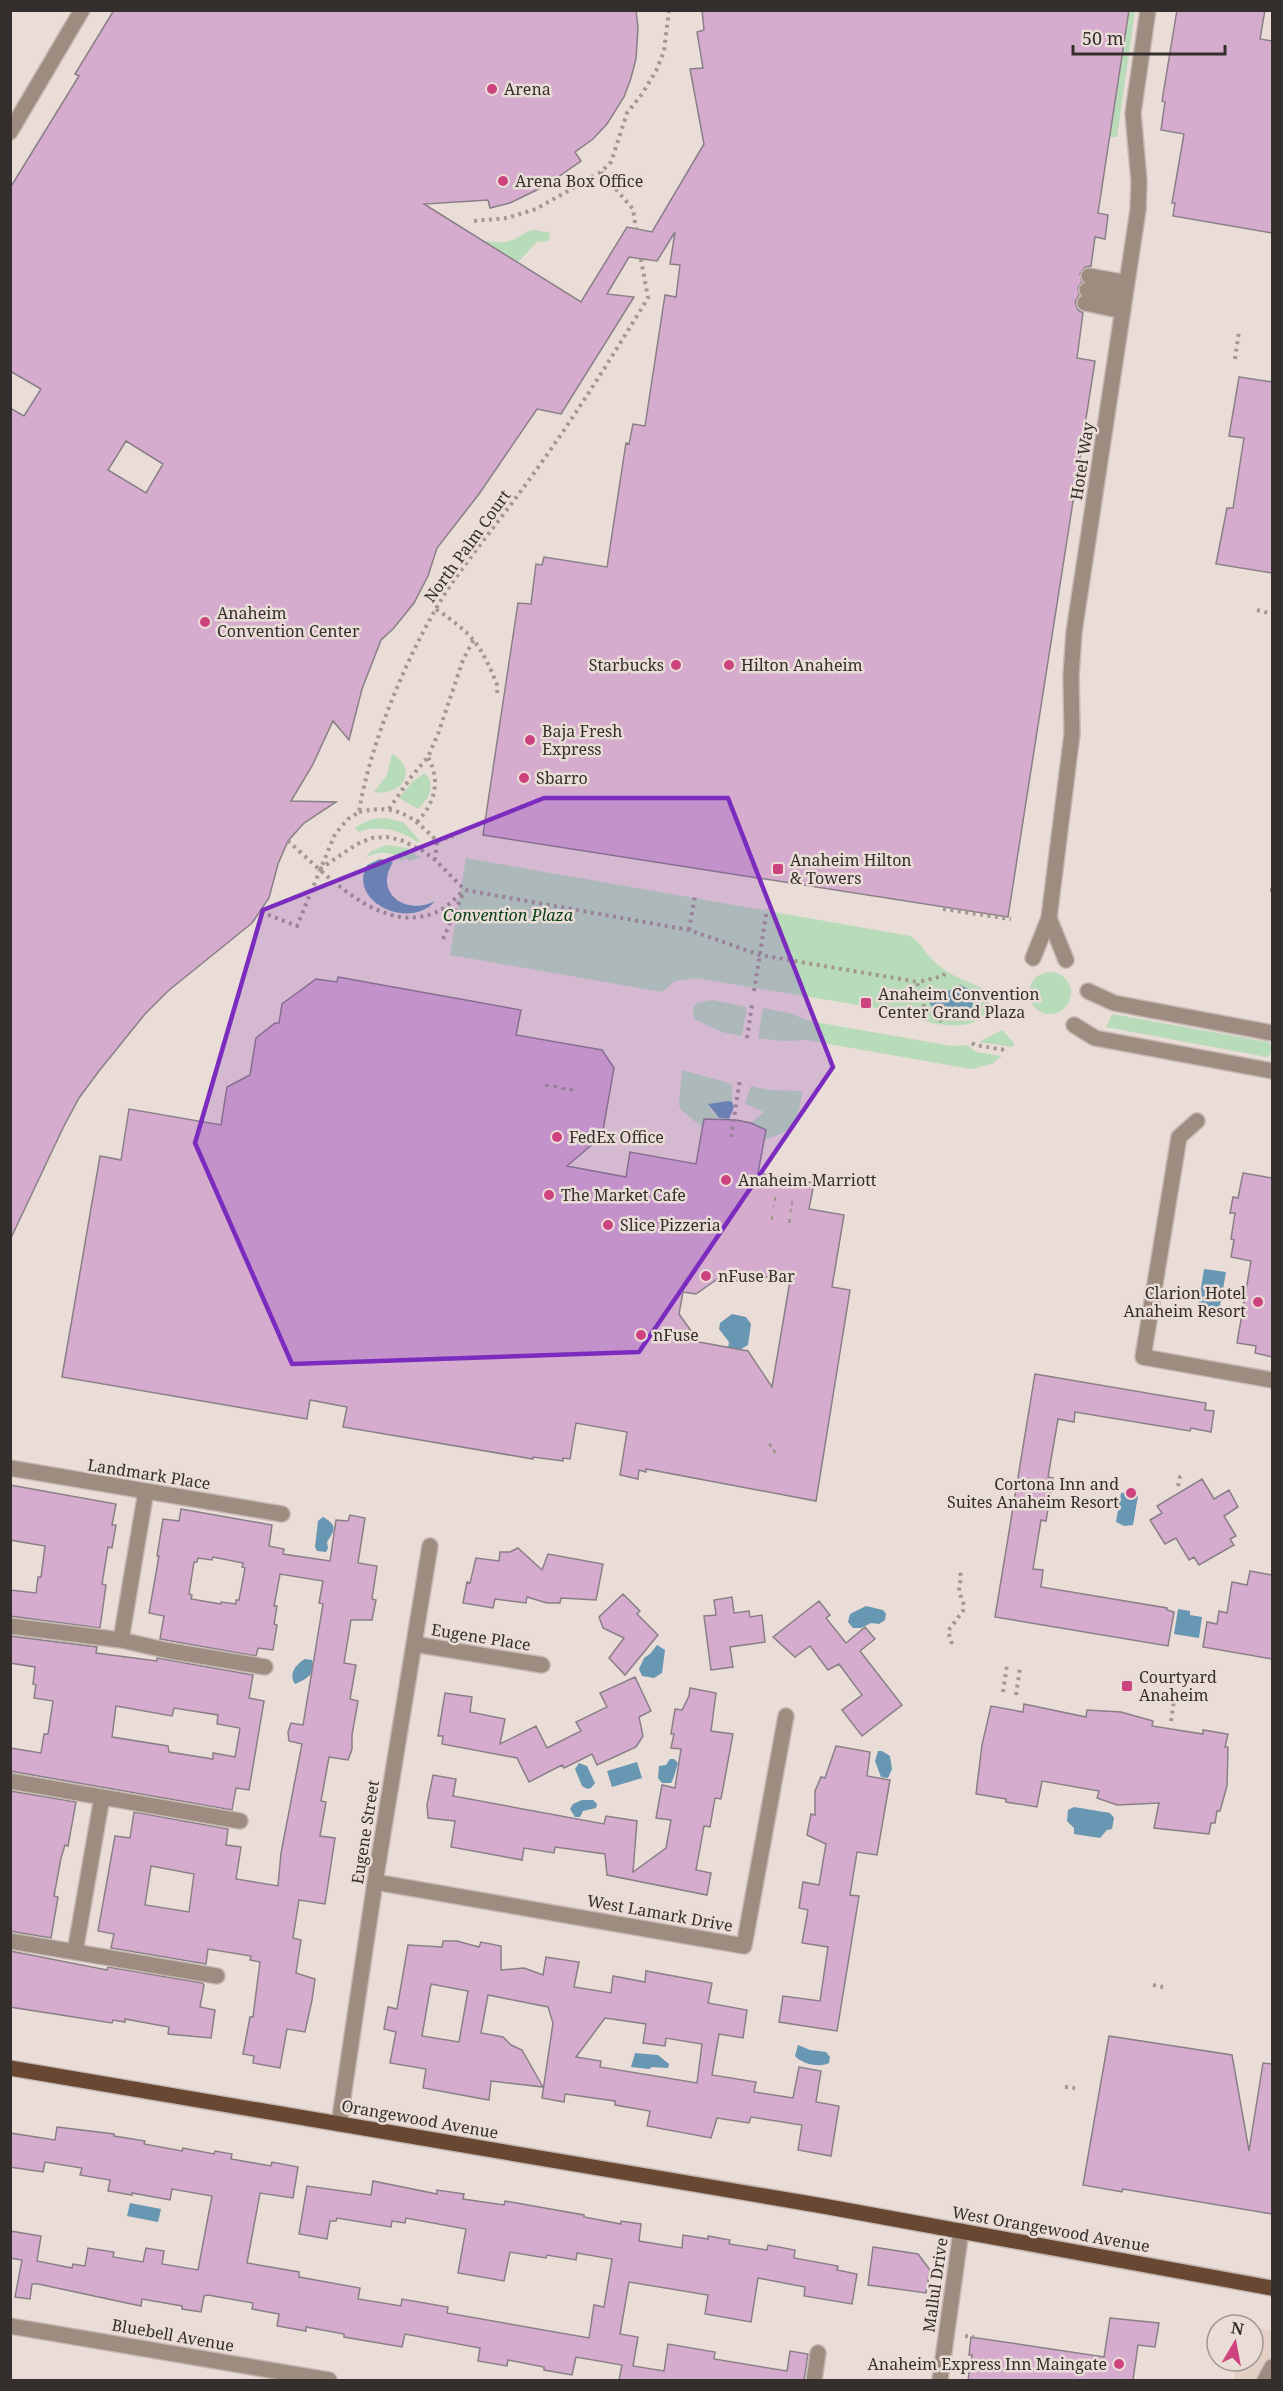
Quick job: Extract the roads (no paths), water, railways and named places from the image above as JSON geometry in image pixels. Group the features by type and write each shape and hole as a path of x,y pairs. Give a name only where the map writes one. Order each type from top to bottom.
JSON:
{"main road":[{"name":"Orangewood Avenue","path":"10,2068 823,2206"},
{"name":"West Orangewood Avenue","path":"823,2206 1272,2288"}],"street":[{"path":"10,132 82,10"},
{"name":"Hotel Way","path":"1033,958 1049,918 1072,734 1071,676 1074,632 1139,198 1133,113 1148,10"},
{"path":"1125,297 1087,290 1125,297"},
{"name":"Hotel Way","path":"1049,918 1066,960"},
{"path":"1088,991 1114,1003 1272,1033"},
{"path":"1074,1025 1095,1038 1272,1071"},
{"path":"1197,1121 1179,1137 1143,1357 1272,1380"},
{"name":"Landmark Place","path":"10,1468 282,1514"},
{"path":"121,1640 146,1491"},
{"name":"Eugene Street","path":"339,2124 375,1882 430,1546"},
{"path":"10,1626 121,1640 264,1667"},
{"name":"Eugene Place","path":"414,1644 543,1665"},
{"name":"West Lamark Drive","path":"375,1882 744,1946 786,1716"},
{"path":"10,1781 240,1821"},
{"path":"75,1952 102,1797"},
{"path":"10,1941 217,1976"},
{"name":"Mallul Drive","path":"940,2380 961,2231"},
{"name":"Bluebell Avenue","path":"10,2326 329,2380"},
{"path":"814,2380 818,2353"},
{"path":"1265,2380 1272,2367"}],"water":[{"path":"380,859 393,862 388,873 387,884 396,899 414,906 435,901 424,910 397,913 373,901 366,890 363,878 367,865"},
{"path":"960,985 971,990 972,1008 967,1013 951,1016 934,1008 928,1001"},
{"path":"732,1102 734,1107 729,1119 719,1118 708,1104"},
{"path":"1204,1269 1226,1272 1218,1317 1197,1313"},
{"path":"732,1314 746,1317 751,1324 748,1345 741,1349 736,1379 726,1361 729,1342 719,1329 720,1323"},
{"path":"1130,1492 1138,1496 1133,1525 1124,1526 1116,1522 1121,1493"},
{"path":"323,1517 331,1523 334,1529 327,1542 326,1552 317,1551 315,1547 318,1521"},
{"path":"866,1606 883,1610 886,1614 885,1620 879,1624 871,1623 861,1628 853,1628 848,1622 850,1614"},
{"path":"1178,1609 1190,1611 1190,1615 1202,1617 1199,1638 1174,1634"},
{"path":"657,1645 665,1650 662,1673 654,1678 642,1676 639,1669 644,1658"},
{"path":"305,1659 312,1660 313,1669 306,1678 295,1684 292,1677 294,1670"},
{"path":"878,1751 890,1756 892,1769 888,1778 881,1777 875,1761"},
{"path":"670,1759 678,1763 674,1777 671,1783 662,1783 658,1778 659,1766 666,1765"},
{"path":"637,1762 642,1778 612,1787 607,1771"},
{"path":"579,1763 587,1766 595,1783 591,1788 587,1789 582,1786 575,1769"},
{"path":"582,1800 593,1800 597,1804 596,1808 583,1811 580,1817 575,1817 570,1809 573,1804"},
{"path":"1074,1807 1110,1813 1114,1818 1112,1829 1107,1830 1100,1838 1074,1834 1074,1828 1067,1821 1068,1810"},
{"path":"798,2045 810,2050 826,2052 830,2057 829,2063 816,2065 802,2061 795,2056"},
{"path":"635,2053 658,2055 669,2064 668,2068 631,2067"},
{"path":"130,2203 161,2209 158,2222 127,2216"}],"place":[{"name":"Arena","path":"492,89"},
{"name":"Arena Box Office","path":"503,181"},
{"name":"Anaheim Convention Center","path":"205,622"},
{"name":"Starbucks","path":"676,665"},
{"name":"Hilton Anaheim","path":"729,665"},
{"name":"Baja Fresh Express","path":"530,740"},
{"name":"Sbarro","path":"524,778"},
{"name":"Anaheim Hilton & Towers","path":"778,869"},
{"name":"Anaheim Convention Center Grand Plaza","path":"866,1003"},
{"name":"FedEx Office","path":"557,1137"},
{"name":"Anaheim Marriott","path":"726,1180"},
{"name":"The Market Cafe","path":"549,1195"},
{"name":"Slice Pizzeria","path":"608,1225"},
{"name":"nFuse Bar","path":"706,1276"},
{"name":"Clarion Hotel Anaheim Resort","path":"1258,1302"},
{"name":"nFuse","path":"641,1335"},
{"name":"Cortona Inn and Suites Anaheim Resort","path":"1131,1493"},
{"name":"Courtyard Anaheim","path":"1127,1686"},
{"name":"Anaheim Express Inn Maingate","path":"1119,2364"}],"park label":[{"name":"Convention Plaza","path":"508,915"}]}
